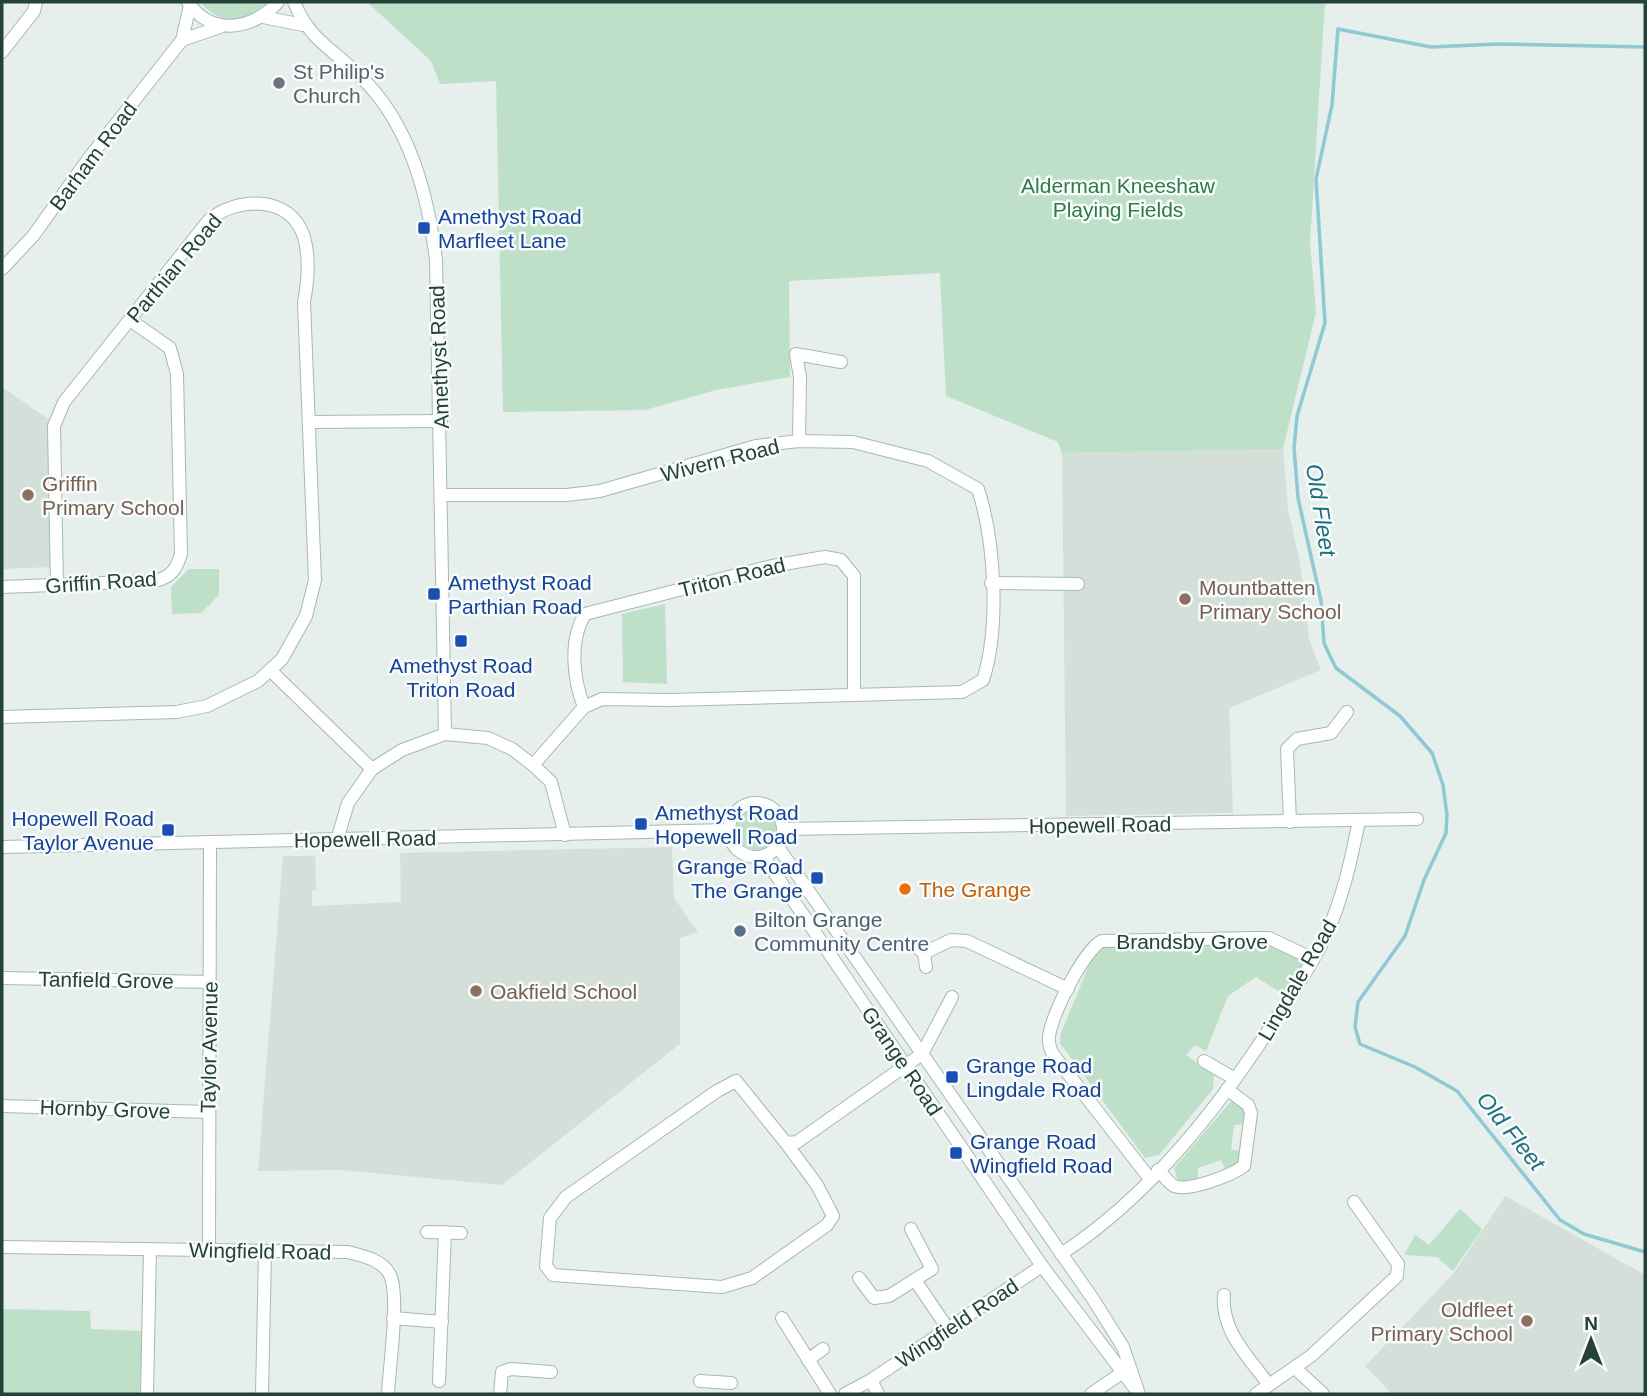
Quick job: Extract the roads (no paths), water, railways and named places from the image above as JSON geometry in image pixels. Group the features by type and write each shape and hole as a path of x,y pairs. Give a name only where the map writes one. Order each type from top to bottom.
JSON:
{"street":[{"path":"2,52 34,10 36,2"},
{"path":"182,40 220,27 244,25 262,17 278,2"},
{"name":"Amethyst Road","path":"294,2 303,25 362,77 390,116 410,150 429,205 436,260 441,421 445,734"},
{"path":"189,4 220,27"},
{"name":"Barham Road","path":"2,269 33,236 89,158 182,40 189,4"},
{"path":"262,17 303,25"},
{"name":"Parthian Road","path":"2,717 176,712 217,703 271,671 282,659 303,623 315,580 304,302 308,281 306,250 298,225 283,211 266,204 246,202 222,209 207,222 64,402 54,426 57,586"},
{"name":"Griffin Road","path":"2,587 155,581 172,574 178,565 181,554 177,374 170,348 130,320"},
{"path":"799,441 800,377 796,354 841,362"},
{"path":"309,422 441,421"},
{"name":"Wivern Road","path":"442,495 567,495 600,491 756,446 799,441 853,442 928,461 978,489 988,520 991,654 983,680 962,692 670,700 602,699 584,707"},
{"name":"Triton Road","path":"584,707 577,688 576,630 585,614 772,566 825,558 841,560 853,576 854,693"},
{"path":"991,583 1078,584"},
{"path":"271,671 372,769"},
{"path":"533,765 584,707"},
{"path":"1290,822 1287,749 1297,739 1331,733 1346,712"},
{"path":"337,840 348,803 372,769 402,750 445,734 488,738 512,749 533,765 551,782 565,835"},
{"path":"755,802 772,807 778,813 784,829 778,847 763,856 739,852 729,830 733,814 739,808 755,802"},
{"name":"Hopewell Road","path":"784,829 1417,819"},
{"name":"Lingdale Road","path":"1062,1254 1085,1239 1154,1174 1231,1084 1313,959 1337,909 1359,821"},
{"name":"Hopewell Road","path":"2,847 729,830"},
{"name":"Taylor Avenue","path":"209,1250 210,843"},
{"name":"Grange Road","path":"778,847 1062,1254 1123,1347 1125,1371"},
{"name":"Grange Road","path":"763,856 1042,1266 1125,1371"},
{"name":"Brandsby Grove","path":"1154,1174 1052,1053 1048,1041 1051,1027 1086,954 1102,941 1269,938 1313,959"},
{"path":"921,955 951,940 967,942 1068,989"},
{"name":"Tanfield Grove","path":"2,978 210,982"},
{"name":"Grange Road","path":"922,1054 952,998"},
{"path":"786,1143 797,1142 922,1054"},
{"path":"1154,1174 1174,1186 1186,1187 1233,1174 1244,1166 1251,1113 1248,1105 1231,1084 1204,1061"},
{"path":"736,1081 786,1143 817,1185 833,1216 827,1225 752,1278 722,1287 554,1275 546,1266 550,1217 566,1197 726,1086 736,1081"},
{"name":"Hornby Grove","path":"2,1106 208,1112"},
{"path":"1256,1394 1295,1368 1397,1276 1398,1264 1354,1202"},
{"path":"859,1278 874,1298 889,1296 932,1269 911,1229"},
{"path":"427,1232 461,1233"},
{"path":"439,1381 445,1232"},
{"name":"Wingfield Road","path":"2,1247 348,1252 373,1258 390,1274 393,1318 388,1394"},
{"path":"147,1394 150,1249"},
{"path":"262,1394 265,1252"},
{"name":"Wingfield Road","path":"845,1394 871,1380 1042,1266"},
{"path":"915,1280 947,1329"},
{"path":"1224,1295 1222,1312 1233,1337 1269,1385"},
{"path":"393,1318 442,1322"},
{"path":"782,1318 830,1394"},
{"path":"808,1360 823,1349"},
{"path":"1295,1368 1323,1394"},
{"path":"500,1394 502,1371 511,1369 551,1372"},
{"path":"1091,1394 1125,1371 1138,1392"},
{"path":"871,1380 878,1394"},
{"path":"700,1381 718,1389 732,1384"}],"waterway":[{"name":"Old Fleet","path":"1645,47 1498,44 1431,47 1338,29 1332,105 1316,179 1325,323 1297,416 1294,448 1298,498 1321,601 1324,643 1336,668 1400,716 1432,753 1443,785 1447,815 1446,833 1424,880 1405,936 1358,1002 1355,1027 1360,1044 1415,1067 1457,1091 1560,1220 1584,1234 1645,1252"}],"place":[{"name":"St Philip's Church","path":"279,83"},
{"name":"Amethyst Road Marfleet Lane","path":"424,228"},
{"name":"Griffin Primary School","path":"28,495"},
{"name":"Amethyst Road Parthian Road","path":"434,594"},
{"name":"Mountbatten Primary School","path":"1185,599"},
{"name":"Amethyst Road Triton Road","path":"461,641"},
{"name":"Amethyst Road Hopewell Road","path":"641,824"},
{"name":"Hopewell Road Taylor Avenue","path":"168,830"},
{"name":"Grange Road The Grange","path":"817,878"},
{"name":"The Grange","path":"905,889"},
{"name":"Bilton Grange Community Centre","path":"740,931"},
{"name":"Oakfield School","path":"476,991"},
{"name":"Grange Road Lingdale Road","path":"952,1077"},
{"name":"Grange Road Wingfield Road","path":"956,1153"},
{"name":"Oldfleet Primary School","path":"1527,1321"}],"park label":[{"name":"Alderman Kneeshaw Playing Fields","path":"1118,197"}]}
